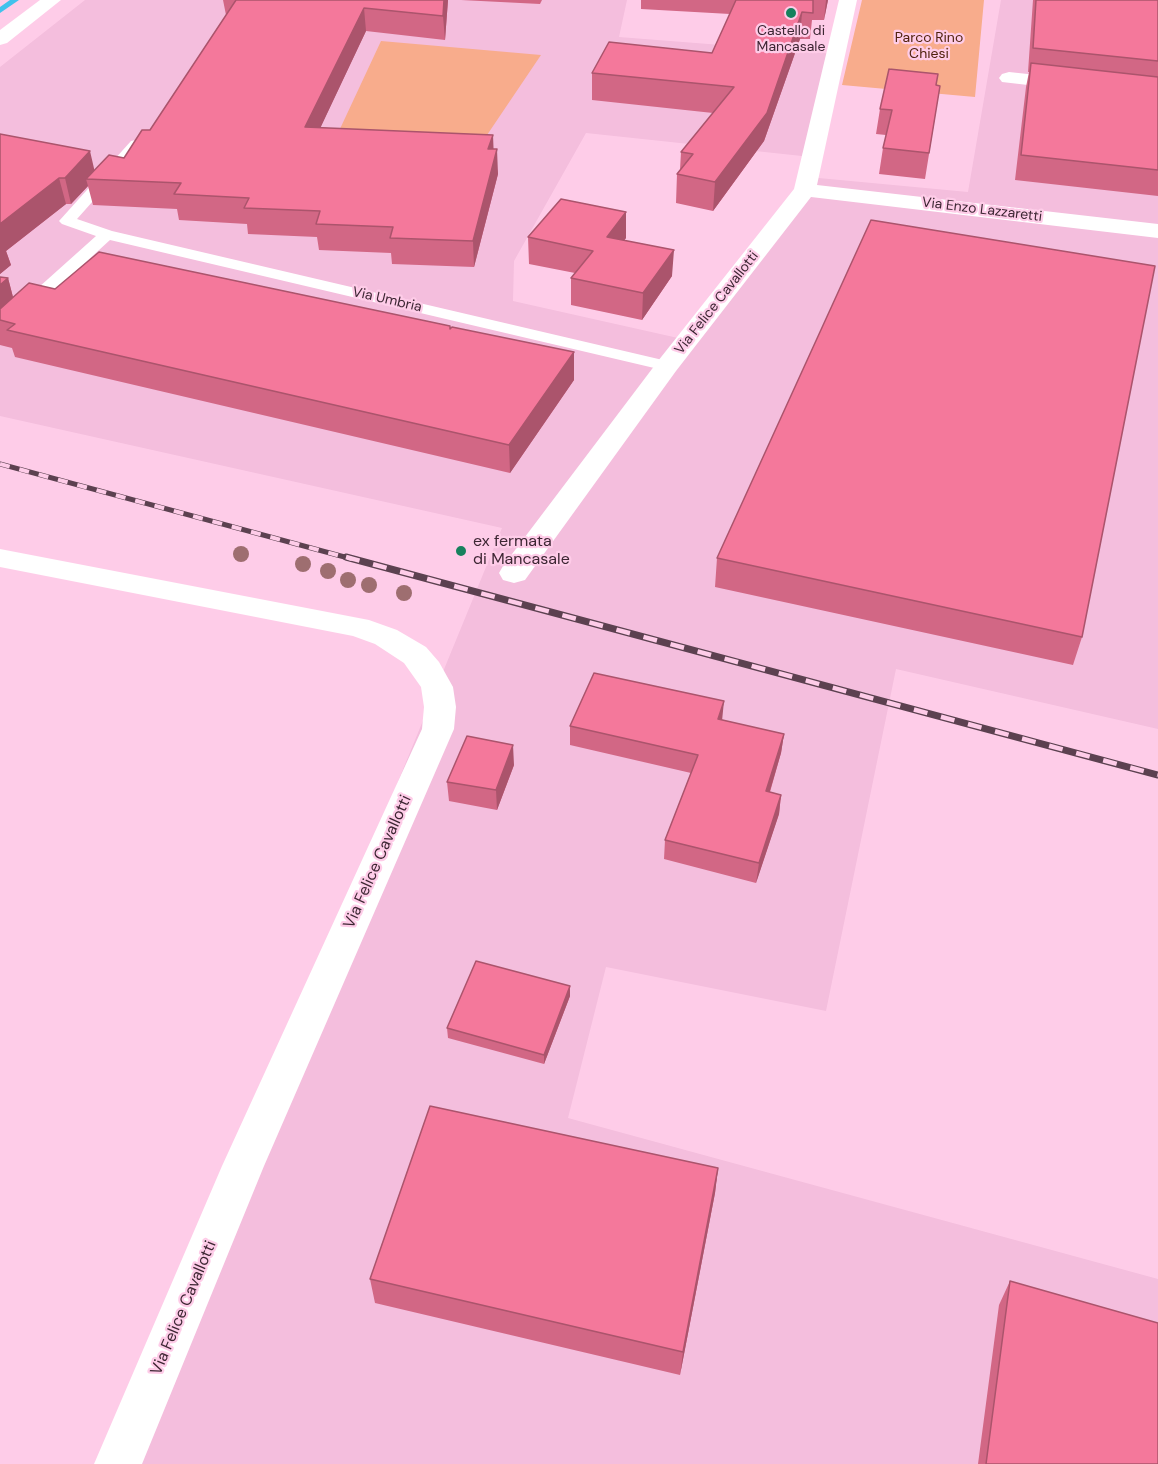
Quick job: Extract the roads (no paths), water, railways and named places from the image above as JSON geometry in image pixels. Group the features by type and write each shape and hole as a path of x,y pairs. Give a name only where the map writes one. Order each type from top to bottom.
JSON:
{"street":[{"path":"0,39 52,0"},
{"name":"Via Felice Cavallotti","path":"514,573 667,366 805,190 848,0"},
{"path":"1009,78 1158,94"},
{"name":"Via Enzo Lazzaretti","path":"805,190 1158,231"},
{"name":"Via Felice Cavallotti","path":"0,558 358,627 386,637 414,655 428,670 437,687 440,707 438,729 243,1166 118,1464"}],"lane":[{"name":"Via Umbria","path":"136,144 67,220 107,235 667,366"},
{"path":"0,331 107,235"}],"waterway":[{"path":"0,11 15,0"}],"railway":[{"path":"0,464 352,559"},
{"path":"346,557 1158,775"}],"place":[{"name":"Castello di Mancasale","path":"791,13"},
{"name":"ex fermata di Mancasale","path":"461,551"}],"park label":[{"name":"Parco Rino Chiesi","path":"929,46"}]}
